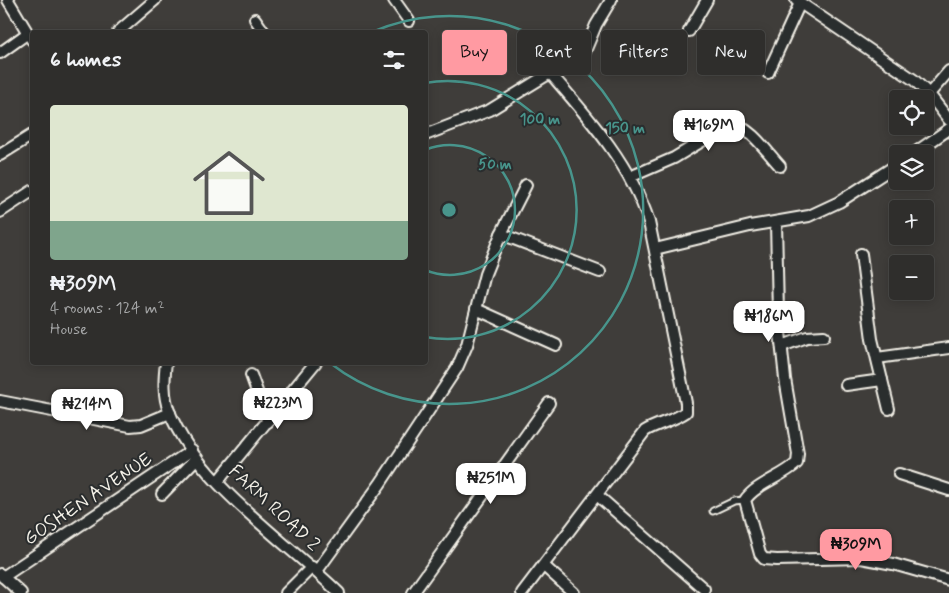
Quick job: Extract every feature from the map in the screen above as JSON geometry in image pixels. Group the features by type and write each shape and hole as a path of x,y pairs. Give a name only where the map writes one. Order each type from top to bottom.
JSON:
{"street":[{"path":"0,53 30,36 8,0"},
{"path":"120,30 155,0"},
{"path":"394,0 409,21"},
{"path":"591,37 611,0"},
{"path":"689,31 707,0"},
{"path":"768,73 798,1 862,43 924,90"},
{"path":"255,18 263,30"},
{"path":"932,90 949,71"},
{"path":"428,134 490,110 547,75"},
{"path":"522,593 645,431 656,424 677,418 686,412 686,403 655,250 640,195 616,154 552,75"},
{"path":"934,100 949,120"},
{"path":"630,177 674,158 732,123 748,132 780,166"},
{"path":"926,145 949,130"},
{"path":"0,155 30,136"},
{"path":"655,250 750,226 809,216 839,202 889,170"},
{"path":"286,593 314,569 380,484 457,368 467,345 485,274 501,234 526,185"},
{"path":"0,212 30,193"},
{"path":"776,222 778,313 798,454 797,463 787,473 749,494 745,500 760,554 764,559 861,558 893,564 949,580"},
{"path":"501,234 600,272"},
{"path":"861,254 872,339 889,409"},
{"path":"476,309 556,345"},
{"path":"782,346 807,337 824,336"},
{"path":"878,358 949,348"},
{"name":"FARM ROAD 2","path":"166,365 163,383 170,413 195,454 248,513 314,569 339,593"},
{"path":"218,481 314,365"},
{"path":"251,375 268,422"},
{"path":"846,385 882,380"},
{"path":"0,401 130,426 141,425 170,413"},
{"path":"413,593 549,403"},
{"path":"162,494 195,454"},
{"name":"GOSHEN AVENUE","path":"2,575 195,454"},
{"path":"899,474 949,490"},
{"path":"597,495 704,589"},
{"path":"544,566 574,593"},
{"path":"2,575 22,593"}],"lane":[{"path":"713,511 734,501 745,500"}]}
